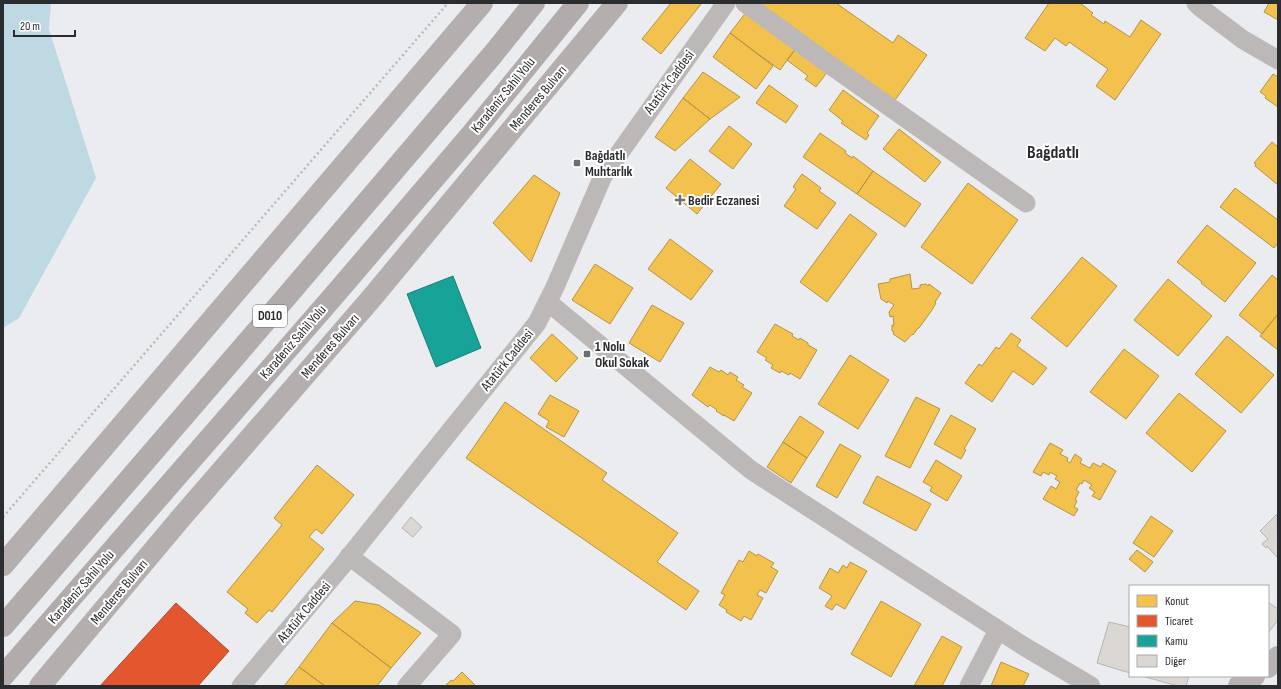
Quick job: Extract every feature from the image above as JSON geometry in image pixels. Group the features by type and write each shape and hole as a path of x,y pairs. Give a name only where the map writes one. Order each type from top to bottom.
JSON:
{"highway":[{"name":"D010","path":"3,626 298,284 494,53 534,3"},
{"name":"Karadeniz Sahil Yolu","path":"3,676 343,286 471,135 578,3"}],"main road":[{"path":"3,565 482,3"},
{"name":"Menderes Bulvarı","path":"40,686 180,519 370,300 617,3"},
{"path":"1269,666 1278,657"},
{"path":"1239,686 1252,677"}],"street":[{"name":"Atatürk Caddesi","path":"241,686 349,556 537,323 548,302 603,176 726,3"},
{"path":"745,3 1026,203"},
{"path":"1196,3 1242,39 1278,60"},
{"path":"548,302 752,470 998,630 1091,686"},
{"path":"349,556 452,634 407,686"},
{"path":"969,686 998,630"}],"path":[{"path":"3,516 448,3"}],"water":[{"path":"3,3 51,3 49,29 96,178 19,318 3,328"}],"building: Konut":[{"path":"671,3 702,3 661,54 642,39"},
{"path":"753,3 836,3 893,43 898,35 927,55 893,103"},
{"path":"1049,3 1080,3 1093,13 1091,15 1104,24 1105,21 1130,37 1141,20 1161,34 1115,100 1096,86 1108,69 1069,42 1066,46 1055,38 1045,51 1025,38"},
{"path":"1269,3 1278,3 1278,20 1264,12"},
{"path":"747,11 797,47 780,70 730,33"},
{"path":"730,33 773,66 756,89 713,57"},
{"path":"797,47 828,71 816,87 805,79 808,76 787,60"},
{"path":"703,72 740,97 710,119 683,98"},
{"path":"1273,74 1278,77 1278,107 1265,98 1266,96 1260,92"},
{"path":"769,85 798,106 786,123 756,103"},
{"path":"843,90 879,116 867,133 869,135 866,140 841,123 843,121 829,110"},
{"path":"683,98 710,119 675,151 655,137"},
{"path":"729,126 752,144 733,169 709,151"},
{"path":"899,129 941,162 925,182 883,149"},
{"path":"820,133 846,151 845,153 852,158 853,156 873,171 857,194 803,157"},
{"path":"1272,142 1278,147 1278,185 1255,166 1256,164 1254,163"},
{"path":"690,159 721,184 697,214 666,188"},
{"path":"873,171 921,204 905,227 857,194"},
{"path":"802,174 821,188 819,191 836,203 817,229 784,206 796,189 793,187"},
{"path":"534,175 560,193 531,262 493,223"},
{"path":"968,183 1018,220 972,284 921,247"},
{"path":"1235,188 1278,220 1278,243 1274,248 1220,207"},
{"path":"850,214 877,234 827,302 800,282"},
{"path":"1207,225 1256,263 1225,302 1177,262"},
{"path":"670,239 713,271 691,300 648,269"},
{"path":"1082,257 1117,286 1067,347 1031,318"},
{"path":"595,264 633,288 610,324 572,300"},
{"path":"910,274 912,289 920,288 920,285 926,284 928,286 929,284 941,293 932,310 919,328 905,342 893,334 893,316 890,317 889,312 894,305 881,299 878,284 890,282 890,279"},
{"path":"1272,275 1278,280 1278,314 1262,334 1239,315"},
{"path":"1168,279 1212,316 1178,356 1134,320"},
{"path":"652,305 684,323 660,362 629,343"},
{"path":"1278,314 1278,350 1260,336"},
{"path":"775,324 793,334 792,336 799,340 800,338 817,350 800,379 790,373 789,375 781,371 780,373 771,368 773,365 765,360 767,358 757,352"},
{"path":"1011,333 1021,340 1017,346 1047,368 1033,385 1013,371 992,402 965,383 979,364 982,366 996,347 999,349"},
{"path":"552,334 578,358 556,382 530,358"},
{"path":"1227,336 1274,375 1241,413 1195,374"},
{"path":"1124,349 1159,376 1126,419 1090,392"},
{"path":"850,355 889,380 858,429 818,404"},
{"path":"710,367 719,372 721,370 728,375 730,372 738,377 736,380 744,385 742,387 752,393 734,421 716,411 717,410 710,405 708,407 692,395"},
{"path":"1179,393 1226,431 1192,472 1146,433"},
{"path":"550,395 579,411 564,437 546,427 549,421 538,414"},
{"path":"916,397 940,409 910,468 885,456"},
{"path":"505,402 607,473 602,480 678,533 657,562 699,591 686,610 466,458"},
{"path":"951,415 976,429 964,449 966,450 961,459 934,444"},
{"path":"800,416 824,432 807,458 783,442"},
{"path":"783,442 807,458 791,483 767,467"},
{"path":"1050,443 1063,450 1060,454 1068,458 1067,461 1070,463 1075,454 1082,459 1080,463 1090,468 1093,463 1101,467 1103,463 1116,471 1100,500 1092,496 1095,492 1089,488 1092,485 1084,480 1082,484 1080,483 1076,490 1079,492 1075,500 1077,501 1074,507 1078,509 1074,516 1043,499 1051,486 1056,489 1060,482 1055,479 1057,476 1050,472 1049,475 1043,472 1041,476 1033,472"},
{"path":"840,444 861,456 837,498 816,486"},
{"path":"936,460 962,476 947,501 930,491 932,487 923,482"},
{"path":"317,465 354,495 322,534 316,529 309,537 324,549 272,612 269,610 257,623 245,613 248,609 227,592 282,525 274,518"},
{"path":"877,476 931,504 916,531 863,503"},
{"path":"1151,516 1173,531 1154,557 1133,543"},
{"path":"1137,550 1153,562 1145,572 1129,559"},
{"path":"749,551 774,563 771,567 778,571 766,593 760,590 757,595 763,598 751,620 744,616 741,621 726,612 727,610 719,605 725,595 721,593 739,560 743,562"},
{"path":"850,562 867,571 845,609 836,604 832,610 825,606 832,596 819,588 830,568 838,573 843,565 847,568"},
{"path":"355,601 379,605 421,633 391,668 332,623"},
{"path":"881,601 921,624 891,677 851,654"},
{"path":"332,623 391,668 377,686 325,686 299,667"},
{"path":"942,636 962,647 942,686 914,686"},
{"path":"1001,662 1029,674 1023,686 991,686"},
{"path":"299,667 325,686 284,686"},
{"path":"462,672 476,686 445,686 451,680 453,681"}],"building: Ticaret":[{"path":"176,603 229,651 198,686 100,686"}],"building: Kamu":[{"path":"453,276 481,348 436,367 407,294"}],"building: Diğer":[{"path":"1277,514 1277,557 1267,546 1266,548 1262,544 1268,539 1260,531"},
{"path":"411,517 422,527 413,537 402,528"},
{"path":"1269,603 1278,609 1278,620 1269,632"},
{"path":"1109,622 1129,627 1129,673 1097,663"},
{"path":"1146,677 1189,677 1186,686 1178,686"}],"place":[{"name":"Bağdatlı Muhtarlık","path":"577,163"},
{"name":"Bedir Eczanesi","path":"680,200"},
{"name":"1 Nolu Okul Sokak","path":"587,354"}],"district":[{"name":"Bağdatlı","path":"1053,152"}]}
